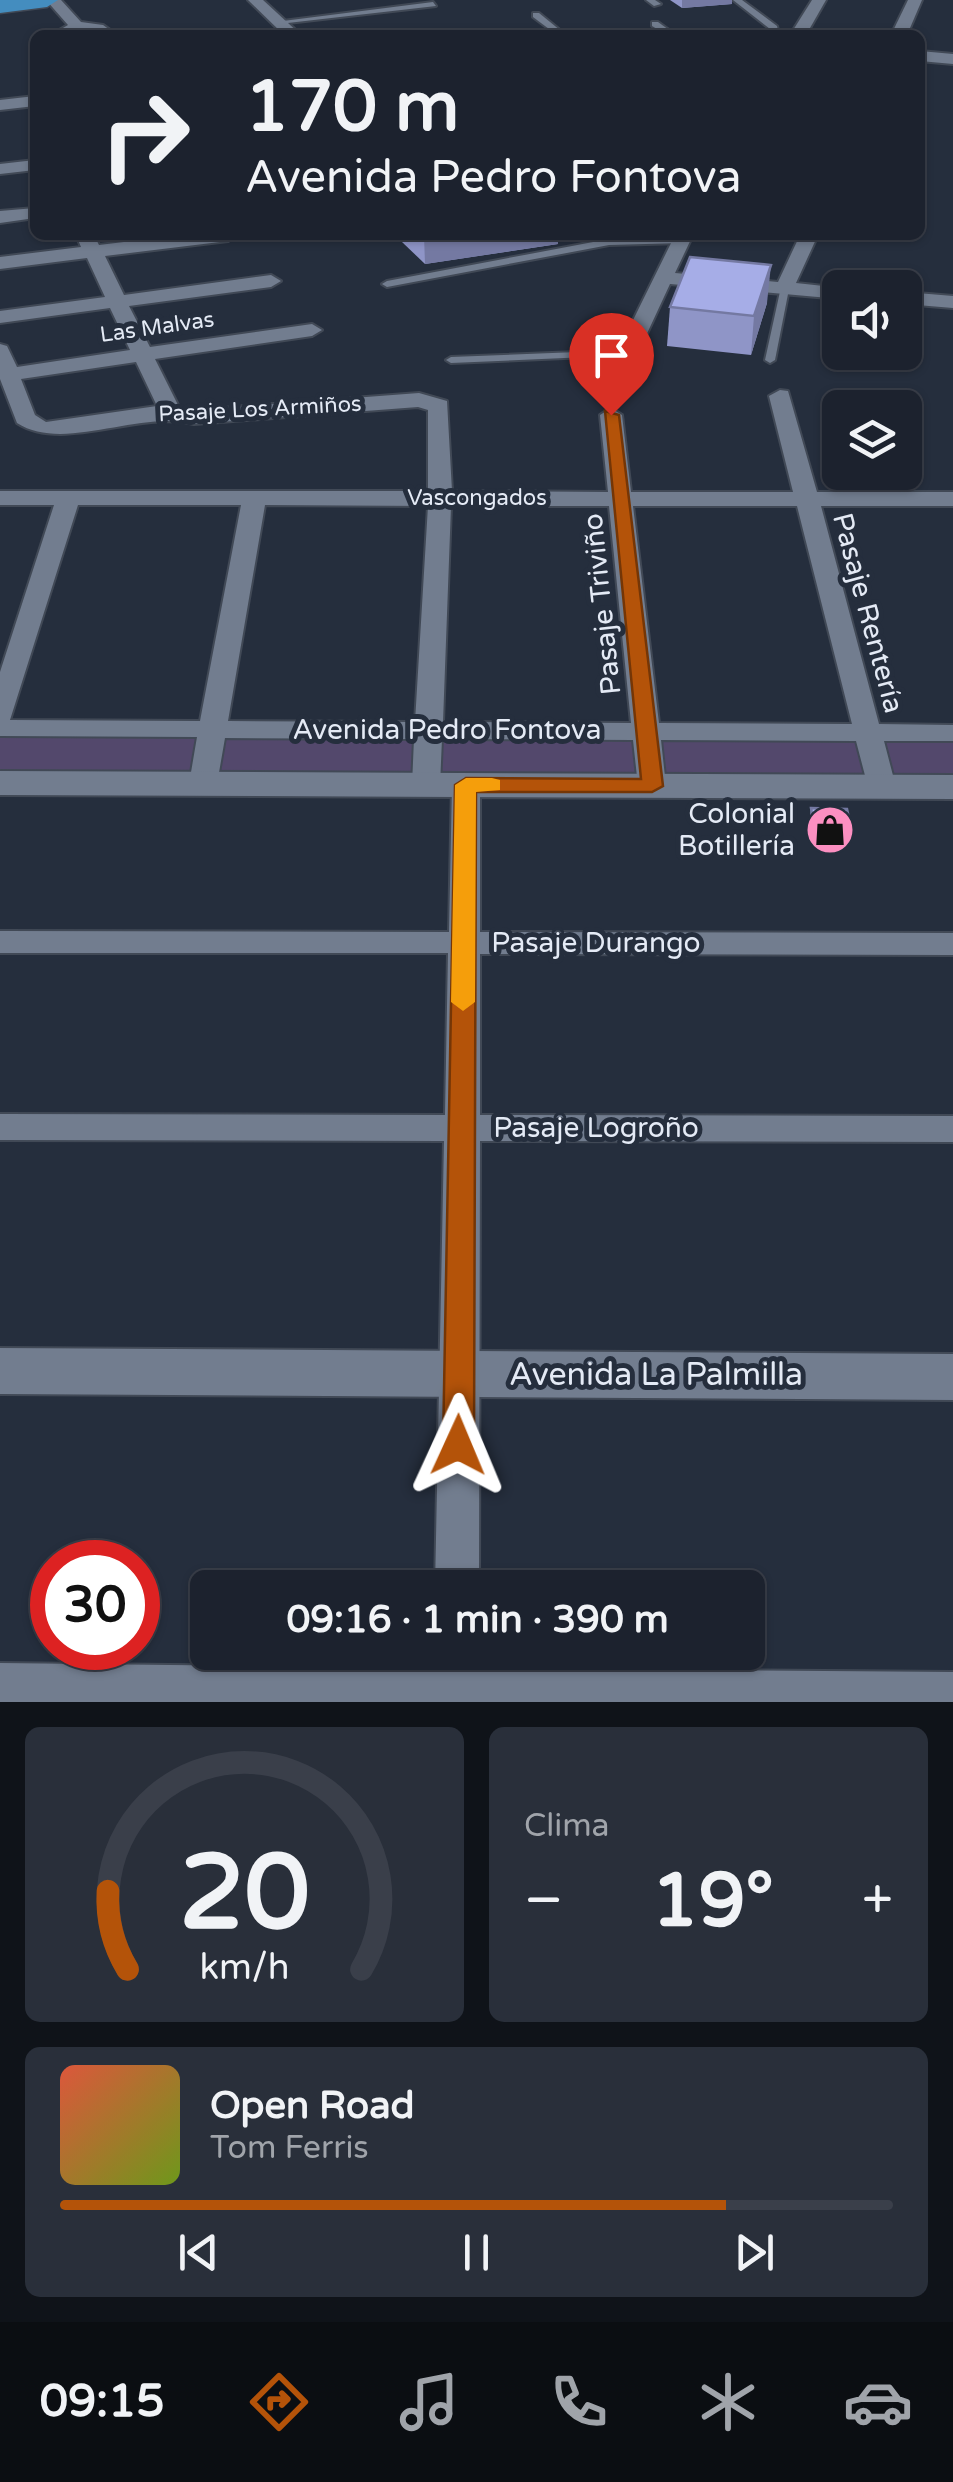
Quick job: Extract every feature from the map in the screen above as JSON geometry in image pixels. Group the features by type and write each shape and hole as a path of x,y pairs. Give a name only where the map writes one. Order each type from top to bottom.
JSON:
{"main road":[{"path":"0,6 50,0"},
{"name":"Avenida Pedro Fontova","path":"0,783 953,787"},
{"name":"Avenida La Palmilla","path":"0,1372 953,1376"}],"street":[{"path":"50,0 76,26"},
{"path":"255,0 287,30"},
{"path":"801,30 819,0"},
{"path":"902,30 915,0"},
{"path":"68,30 76,26 102,30"},
{"path":"925,56 953,59"},
{"path":"0,105 30,102"},
{"path":"0,170 30,166"},
{"path":"0,217 30,214"},
{"path":"0,263 89,243 141,240"},
{"path":"614,381 681,240"},
{"path":"784,289 807,240"},
{"path":"89,243 170,411"},
{"path":"663,278 822,292"},
{"path":"0,317 271,281"},
{"path":"922,299 953,302"},
{"name":"Las Malvas","path":"9,374 312,330"},
{"path":"0,350 9,374"},
{"name":"Pasaje Los Armiños","path":"9,374 25,418 42,429 170,411 194,417 420,400 439,406 442,413 440,498"},
{"name":"Pasaje Rentería","path":"780,396 882,787"},
{"name":"Pasaje Triviño","path":"611,415 652,786"},
{"name":"Vascongados","path":"0,498 953,499"},
{"path":"0,714 68,498"},
{"path":"203,784 254,498"},
{"path":"440,498 429,730 446,785 464,943 457,1570"},
{"name":"Avenida Pedro Fontova","path":"0,728 953,733"},
{"name":"Pasaje Durango","path":"0,942 953,944"},
{"name":"Pasaje Logroño","path":"0,1126 953,1129"},
{"path":"0,1685 456,1681 953,1694"}],"lane":[{"path":"738,0 774,30"},
{"path":"279,22 434,4"},
{"path":"536,15 556,30"},
{"path":"655,24 664,30"},
{"path":"387,284 609,242 646,240"},
{"path":"770,360 784,289"},
{"path":"451,360 628,353"}],"shaded area":[{"path":"0,730 953,736 953,780 0,775"}],"building":[{"path":"690,257 771,265 754,316 670,307"},
{"path":"811,808 847,809 852,832 815,832"}],"slow traffic":[{"path":"463,1002 466,785 492,785"}],"place":[{"name":"Colonial Botillería","path":"830,830"}],"route":[{"path":"458,1445 466,785 652,786 611,415"}]}
